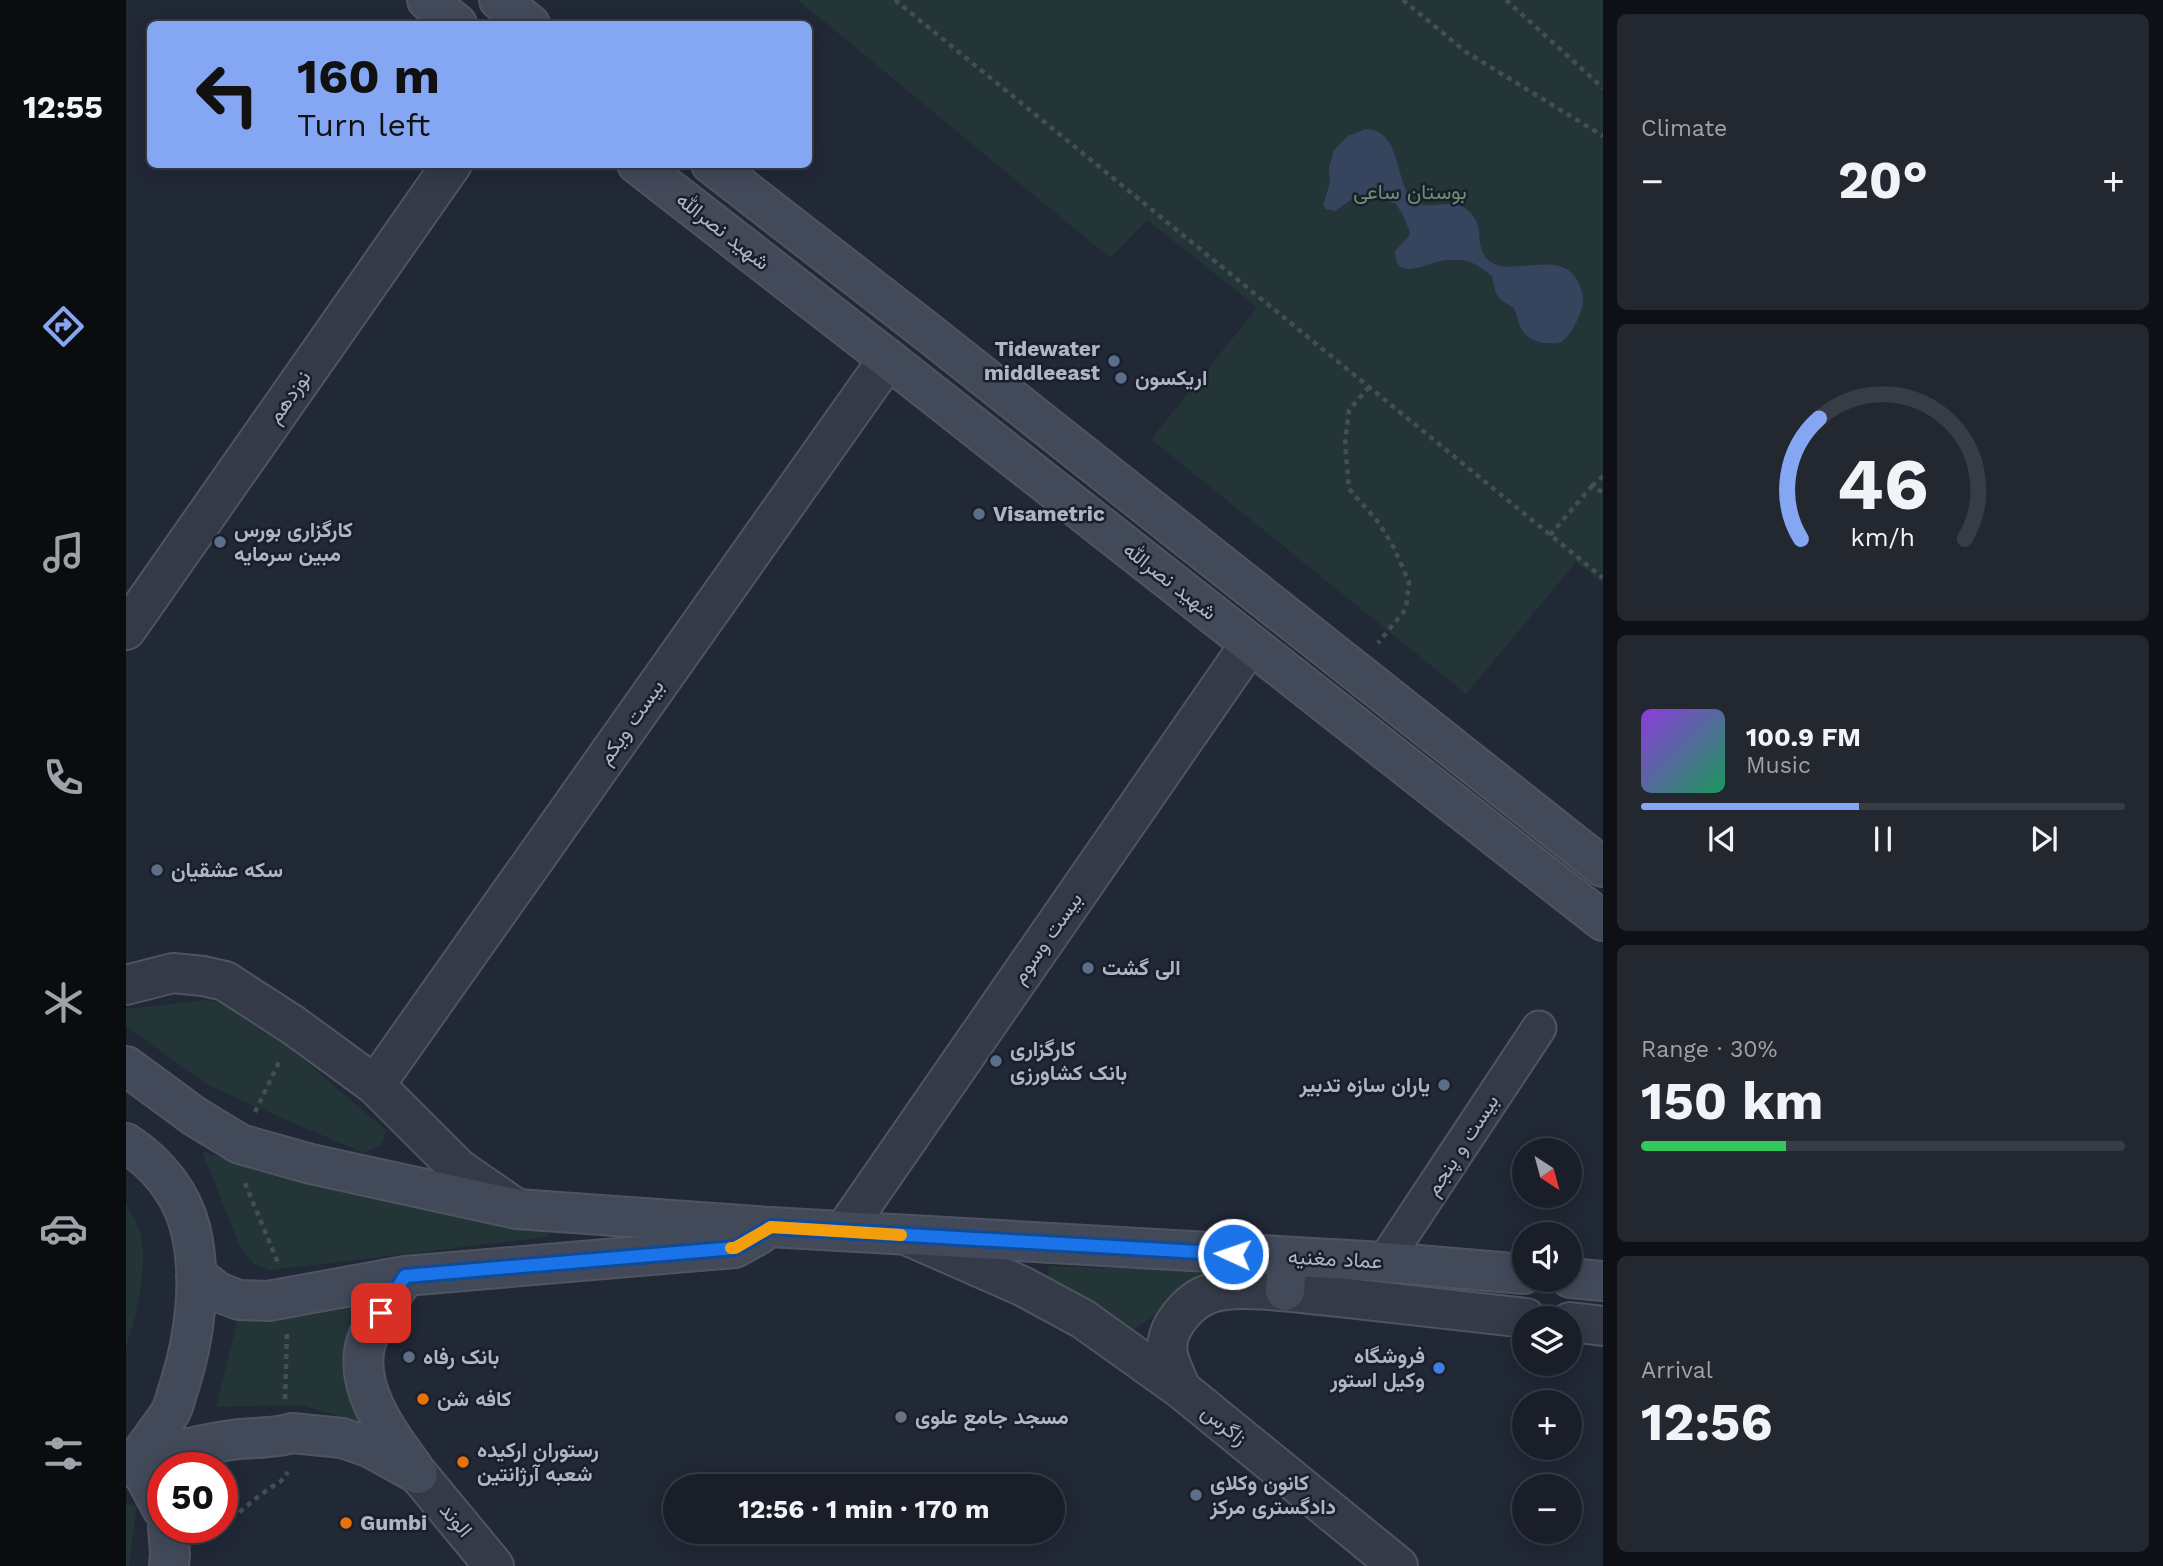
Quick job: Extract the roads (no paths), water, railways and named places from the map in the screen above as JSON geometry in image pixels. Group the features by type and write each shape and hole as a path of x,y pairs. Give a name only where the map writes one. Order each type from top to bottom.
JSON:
{"main road":[{"path":"426,0 453,21"},
{"name":"شهید نصرالله","path":"642,168 1603,921"},
{"path":"716,168 941,342 1603,867"},
{"path":"1250,644 1275,607"},
{"name":"عماد مغنیه","path":"126,1066 194,1116 240,1144 312,1164 517,1209 906,1235 1286,1274 1384,1262 1512,1273"},
{"path":"126,1143 168,1179 191,1231 196,1275 195,1316 187,1361 172,1410 131,1464"},
{"path":"196,1275 218,1292 239,1300 268,1301 405,1276 735,1248 771,1227"},
{"path":"405,1276 367,1339 363,1365 371,1398 386,1431 418,1474"},
{"path":"1582,1279 1603,1281"},
{"path":"131,1464 197,1445 292,1433 342,1438 371,1448 418,1474"},
{"path":"234,1452 255,1437"},
{"path":"131,1464 147,1487"},
{"path":"169,1543 169,1566"}],"street":[{"name":"نوزدهم","path":"126,630 449,168"},
{"name":"بیست ویکم","path":"374,1085 888,359"},
{"name":"بیست وسوم","path":"844,1231 1250,644"},
{"path":"126,985 173,972 225,981 293,1025 374,1085 459,1169 517,1209"},
{"name":"بیست و پنجم","path":"1384,1262 1539,1028"},
{"name":"زاگرس","path":"906,1235 1048,1299 1083,1319 1181,1390 1398,1566"},
{"name":"عماد مغنیه","path":"1181,1390 1167,1353 1170,1335 1180,1315 1210,1293 1286,1274 1512,1315"},
{"path":"1582,1323 1603,1326"},
{"name":"الوند","path":"418,1474 494,1566"}],"water":[{"path":"1365,129 1376,131 1390,144 1404,186 1416,202 1423,205 1458,205 1474,217 1481,249 1491,262 1502,266 1544,264 1569,271 1579,284 1583,303 1574,326 1563,341 1543,343 1526,335 1520,327 1514,308 1498,296 1492,276 1474,264 1462,260 1445,260 1413,269 1400,266 1396,261 1395,251 1410,232 1396,204 1368,194 1352,199 1335,211 1323,206 1330,182 1329,167 1334,150 1348,136"}],"place":[{"name":"Tidewater middleeast","path":"1114,361"},
{"name":"اریکسون","path":"1121,378"},
{"name":"Visametric","path":"979,514"},
{"name":"کارگزاری بورس مبین سرمایه","path":"220,542"},
{"name":"سکه عشقیان","path":"157,870"},
{"name":"الی گشت","path":"1088,968"},
{"name":"کارگزاری بانک کشاورزی","path":"996,1061"},
{"name":"یاران سازه تدبیر","path":"1444,1085"},
{"name":"بانک رفاه","path":"409,1357"},
{"name":"فروشگاه وکیل استور","path":"1439,1368"},
{"name":"کافه شن","path":"423,1399"},
{"name":"مسجد جامع علوی","path":"901,1417"},
{"name":"رستوران ارکیده شعبه آرژانتین","path":"463,1462"},
{"name":"کانون وکلای دادگستری مرکز","path":"1196,1495"},
{"name":"Gumbi","path":"346,1523"}],"park label":[{"name":"بوستان ساعی","path":"1410,192"}]}
